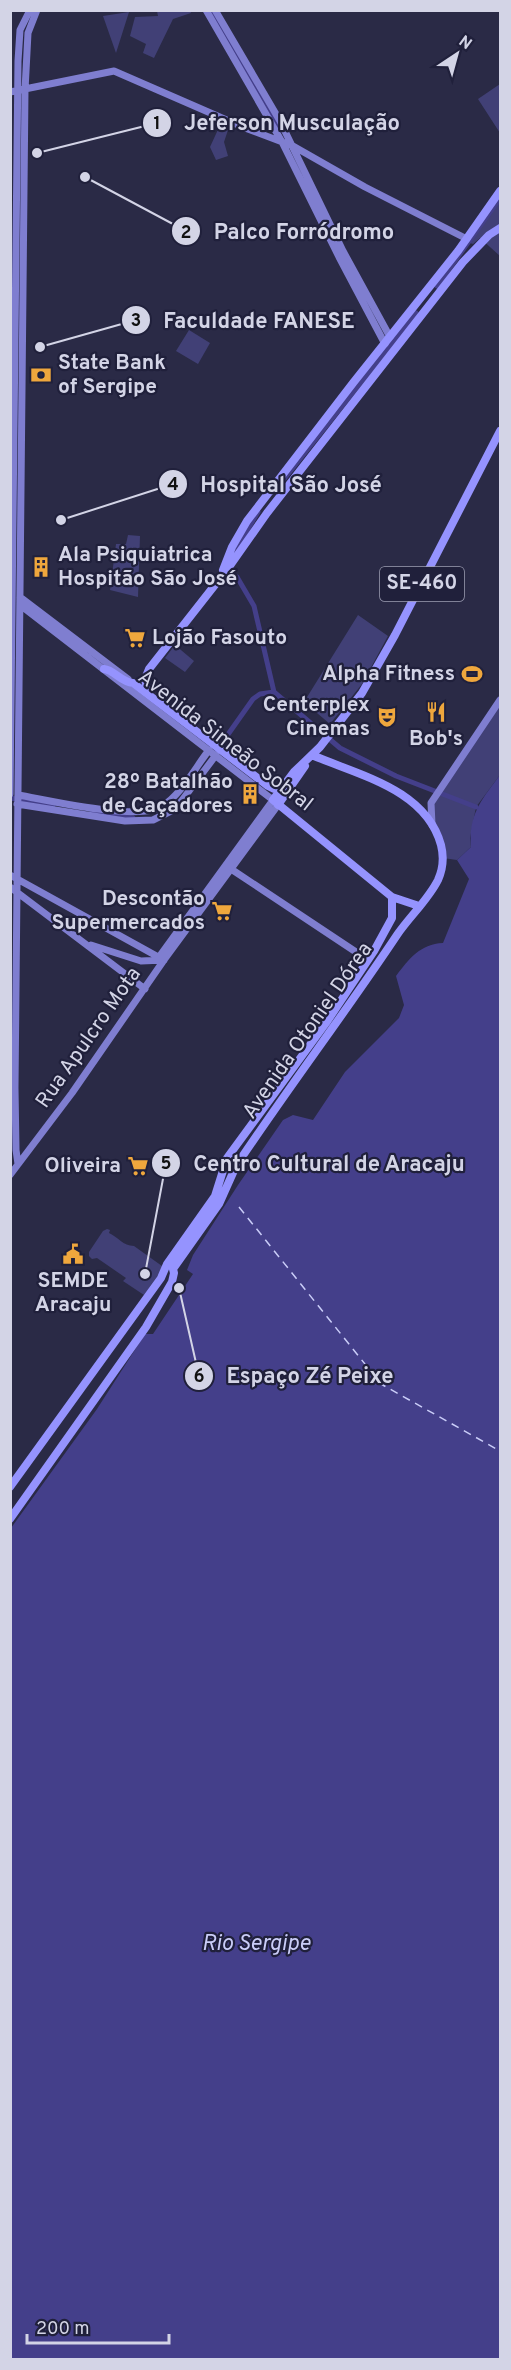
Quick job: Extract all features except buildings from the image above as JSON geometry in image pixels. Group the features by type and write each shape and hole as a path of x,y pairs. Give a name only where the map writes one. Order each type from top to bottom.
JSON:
{"main road":[{"path":"18,1164 13,1079 15,798 21,601 18,92 19,34 30,10"},
{"path":"18,92 28,33 37,10"},
{"path":"206,10 283,142 339,256 388,340"},
{"path":"215,10 292,146 388,340"},
{"path":"18,92 114,71 234,124 292,146 365,187 467,239"},
{"path":"15,798 11,595 18,174"},
{"path":"226,566 247,521 431,286 501,191"},
{"path":"226,566 463,262 489,235 501,228"},
{"path":"424,312 431,286"},
{"path":"336,408 348,407"},
{"name":"SE-460","path":"275,802 294,772 320,747 362,693 501,431"},
{"name":"Avenida Simeão Sobral","path":"133,683 145,674 222,575 226,566"},
{"name":"Avenida Simeão Sobral","path":"11,595 148,694 392,897 419,906"},
{"name":"Avenida Simeão Sobral","path":"21,601 104,669 215,750 243,766 270,787 279,789 284,787"},
{"path":"104,669 124,681 133,683"},
{"path":"145,674 148,694"},
{"path":"432,826 430,805 501,700"},
{"path":"15,798 117,811 151,810 169,800 215,750"},
{"path":"275,802 312,755 394,790 416,805 432,826"},
{"name":"Rua Apulcro Mota","path":"10,1175 72,1093 145,989 161,958 275,802"},
{"name":"Avenida Otoniel Dórea","path":"170,1266 219,1204 240,1160 433,889 441,873 443,858 441,843 432,826"},
{"path":"228,867 368,960"},
{"path":"14,877 161,958"},
{"path":"14,889 145,989"},
{"name":"Avenida Otoniel Dórea","path":"170,1266 215,1196 227,1158 327,1023 368,960 392,918 392,897"},
{"path":"84,943 141,961 161,958"},
{"path":"10,1487 170,1266 174,1273 172,1282 146,1327 10,1519"}],"shaded area":[{"path":"157,11 190,11 191,13 173,19 154,58 143,53 146,44 130,36 135,17 158,16"},
{"path":"129,12 116,53 103,16"},
{"path":"500,84 500,133 478,99"},
{"path":"221,123 229,127 224,142 228,156 216,160 210,147"},
{"path":"500,198 500,256 480,238 473,244 470,243"},
{"path":"189,330 210,343 198,364 176,351"},
{"path":"128,535 140,536 138,597 110,590 116,544 126,544"},
{"path":"358,615 388,636 362,684 330,724 304,702"},
{"path":"175,645 194,661 185,672 165,658"},
{"path":"500,699 500,775 476,807 470,838 471,847 457,860 443,858 432,826 431,803"},
{"path":"110,1230 109,1233 124,1243 134,1246 162,1266 163,1268 144,1295 123,1281 126,1278 97,1258 92,1259 89,1256 89,1252 103,1231"}],"water":[{"name":"Rio Sergipe","path":"500,775 500,2359 11,2359 11,1528 97,1409 145,1334 153,1334 193,1274 187,1270 193,1255 283,1120 293,1115 313,1120 345,1072 399,1018 404,1005 396,976 421,949 443,943 469,879 457,860 471,847 474,816 482,800"}],"waterway":[{"path":"210,10 281,130"},
{"path":"437,286 500,198"},
{"path":"284,479 416,313"},
{"path":"234,552 258,512"},
{"path":"237,577 254,606 274,692 340,748 396,776 476,807"},
{"path":"217,750 253,699 260,694 274,692"},
{"path":"10,798 53,805"},
{"path":"92,811 133,818"}],"ferry route":[{"path":"239,1207 381,1384 500,1451"}],"place":[{"name":"Jeferson Musculação","path":"37,153"},
{"name":"Palco Forródromo","path":"85,177"},
{"name":"Faculdade FANESE","path":"40,347"},
{"name":"State Bank of Sergipe","path":"41,375"},
{"name":"Hospital São José","path":"61,520"},
{"name":"Ala Psiquiatrica Hospitão São José","path":"41,567"},
{"name":"Lojão Fasouto","path":"135,638"},
{"name":"Alpha Fitness","path":"472,674"},
{"name":"Bob's","path":"436,712"},
{"name":"Centerplex Cinemas","path":"387,717"},
{"name":"28º Batalhão de Caçadores","path":"250,794"},
{"name":"Descontão Supermercados","path":"222,911"},
{"name":"Oliveira","path":"138,1166"},
{"name":"SEMDE Aracaju","path":"73,1254"},
{"name":"Centro Cultural de Aracaju","path":"145,1274"},
{"name":"Espaço Zé Peixe","path":"179,1288"}]}
